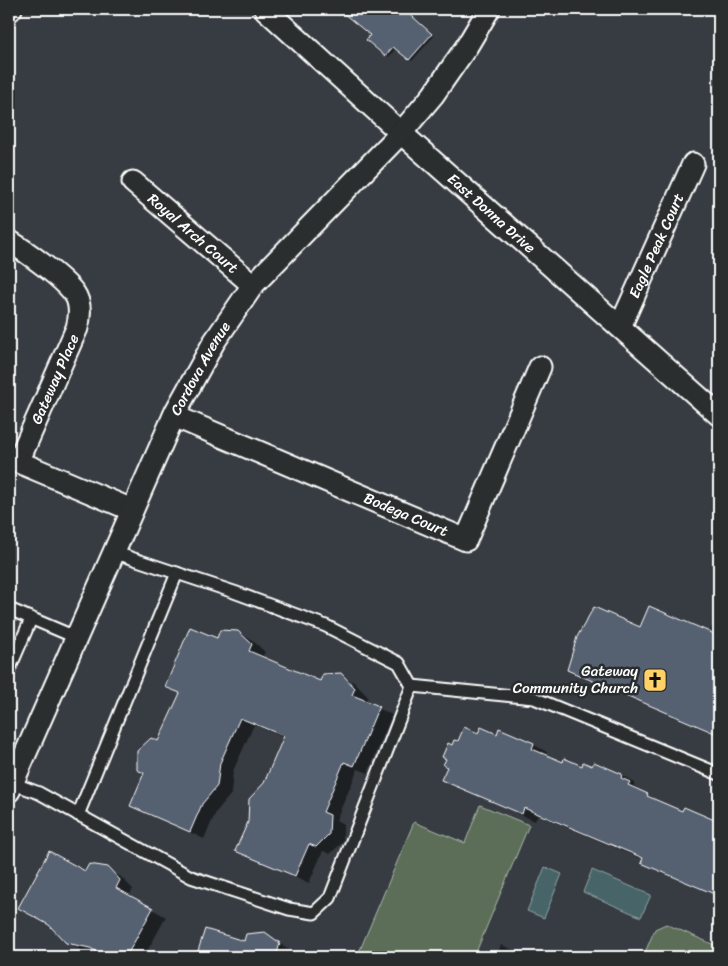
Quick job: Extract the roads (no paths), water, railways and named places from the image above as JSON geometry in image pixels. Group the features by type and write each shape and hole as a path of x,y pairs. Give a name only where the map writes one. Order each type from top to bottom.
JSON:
{"street":[{"name":"East Donna Drive","path":"265,9 401,133 719,415"},
{"name":"Cordova Avenue","path":"10,785 174,416 214,342 253,285 401,133 456,63 489,9"},
{"name":"Eagle Peak Court","path":"620,327 693,164"},
{"name":"Royal Arch Court","path":"133,182 253,285"},
{"name":"Gateway Place","path":"9,241 30,254 74,294 79,306 77,328 13,460"},
{"name":"Bodega Court","path":"174,416 466,540 540,367"},
{"path":"13,460 132,510"}],"lane":[{"path":"113,552 326,626 398,663 412,686"},
{"path":"78,815 177,574"},
{"path":"9,610 75,637"},
{"path":"9,670 31,619"},
{"path":"412,686 534,698 719,774"},
{"path":"10,785 39,793 191,877 288,909 314,913 330,898 412,686"}],"place":[{"name":"Gateway Community Church","path":"655,680"}]}
